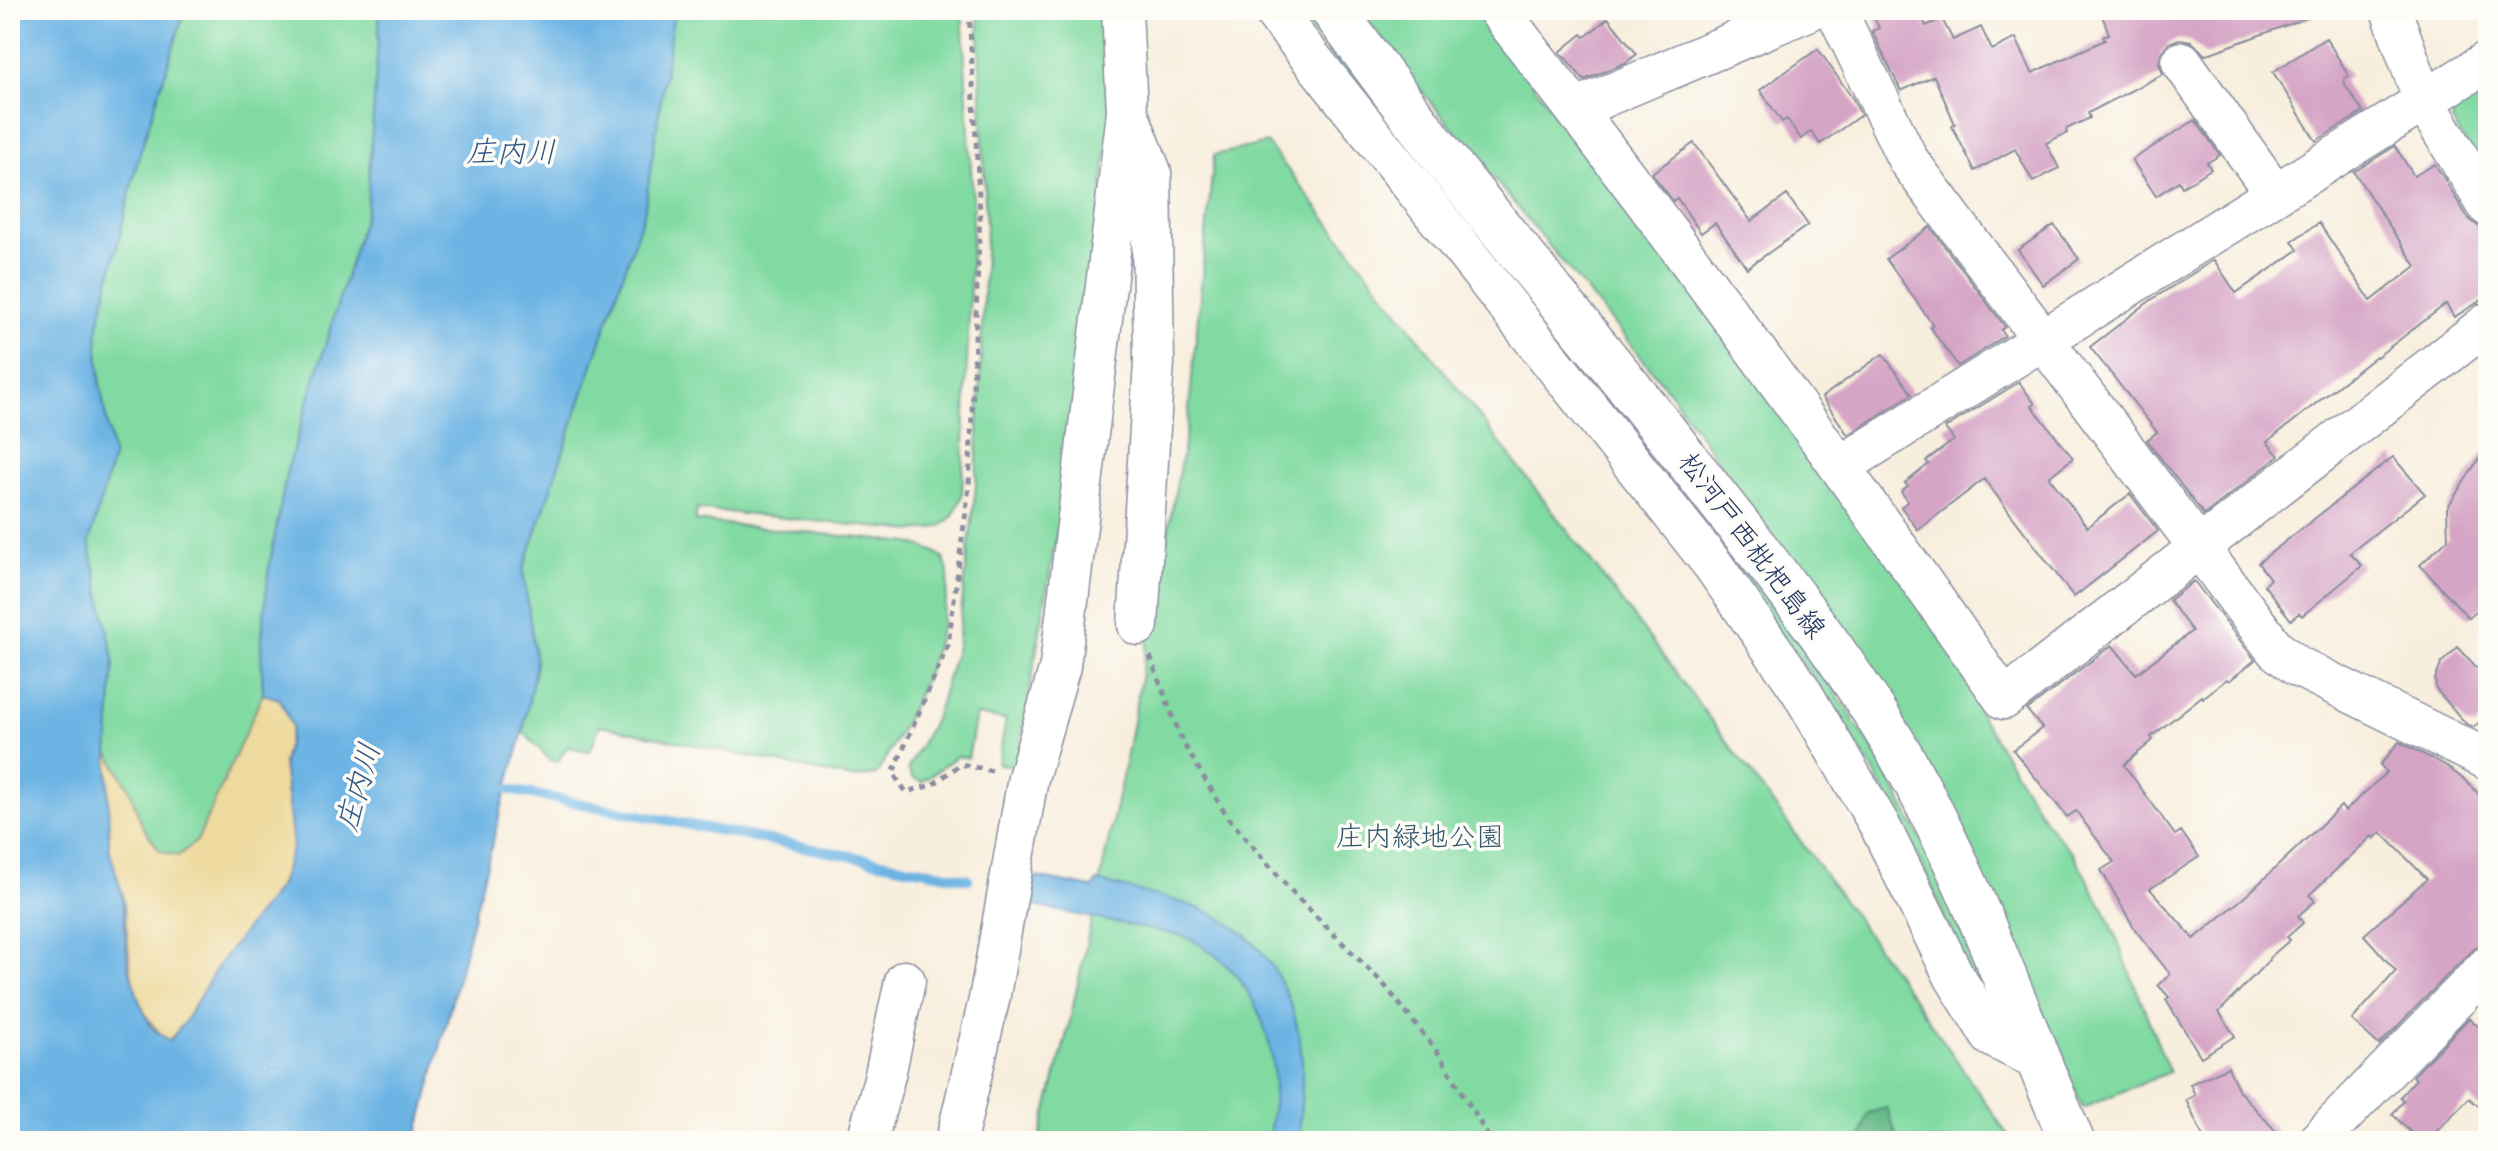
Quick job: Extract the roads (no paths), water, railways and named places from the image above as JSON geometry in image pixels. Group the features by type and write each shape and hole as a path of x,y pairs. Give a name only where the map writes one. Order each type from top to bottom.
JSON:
{"main road":[{"name":"松河戸西枇杷島線","path":"1333,10 1448,162 1797,600 1848,672 1901,756 1965,882 2072,1141"}],"street":[{"path":"956,1141 989,1000 1028,778 1060,666 1127,112 1122,10"},
{"path":"1273,10 1713,565 1800,689 1880,826 1954,976 1991,1036 2037,1060"},
{"path":"1498,10 1841,466 2004,699 2488,323"},
{"path":"1575,109 1810,10"},
{"path":"1836,10 1908,160 2276,650 2297,666 2488,760"},
{"path":"2391,10 2424,101 2488,206"},
{"path":"1841,466 2488,61"},
{"path":"2182,62 2275,194"},
{"path":"1127,112 1151,172 1154,362 1138,625"},
{"path":"2318,1141 2488,966"},
{"path":"867,1141 905,981"}],"water":[{"name":"庄内川","path":"10,10 185,10 138,159 97,330 100,384 113,457 89,542 114,659 108,752 109,848 122,894 128,966 151,1027 169,1041 184,1023 219,964 280,885 293,845 283,763 292,726 280,699 263,694 261,646 269,567 287,471 367,208 380,10 674,10 644,213 523,571 536,663 523,732 416,1141 10,1141"},
{"path":"1036,877 1093,888 1097,881 1176,901 1220,918 1254,944 1279,979 1300,1040 1302,1091 1299,1141 1269,1141 1274,1085 1268,1039 1251,997 1222,961 1183,936 1029,905"}],"waterway":[{"path":"495,787 968,879"}],"park label":[{"name":"庄内緑地公園","path":"1420,836"}]}
